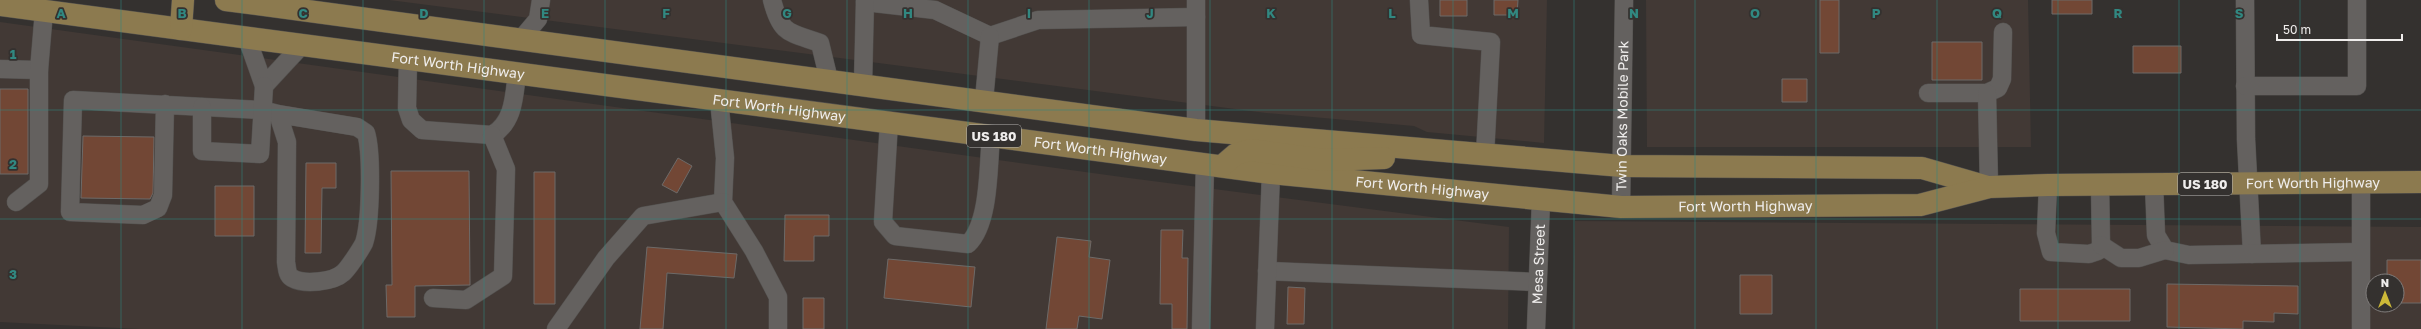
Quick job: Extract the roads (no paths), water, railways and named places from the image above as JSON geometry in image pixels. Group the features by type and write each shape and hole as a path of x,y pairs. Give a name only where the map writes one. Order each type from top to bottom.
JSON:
{"main road":[{"path":"181,29 183,0"},
{"name":"Fort Worth Highway","path":"226,0 306,5 722,68 863,84 1196,130 1622,166 1922,168 1989,187"},
{"name":"Fort Worth Highway","path":"0,5 1271,173 1621,207 1920,205 1989,187 2048,185 2421,182"},
{"path":"517,73 522,38"},
{"path":"719,100 722,68"},
{"path":"1028,141 1047,132 1175,145 1188,141 1196,130"},
{"path":"1214,165 1236,154 1250,150 1324,160 1389,158 1406,148"}],"street":[{"path":"522,38 538,18 541,0"},
{"path":"772,0 776,18 786,31 820,43 829,80"},
{"path":"1419,0 1421,35 1491,42 1485,154"},
{"name":"Twin Oaks Mobile Park","path":"1621,207 1624,0"},
{"path":"2245,0 2245,86 2252,254"},
{"path":"2245,86 2357,86 2357,0"},
{"path":"863,84 865,1 935,10 990,36 1038,20 1196,9 1196,130"},
{"path":"16,202 40,184 40,70 44,11"},
{"path":"1928,93 1987,93 1998,88 2002,78 2003,32"},
{"path":"984,100 990,36"},
{"path":"165,104 163,195 158,208 143,214 70,212 73,100 165,104 270,112 357,127 366,133 368,143 369,195 365,238 363,244 343,273 334,278 299,281 292,278 288,273 286,262 287,142 270,112 264,86 247,38"},
{"path":"264,86 302,45"},
{"path":"408,59 407,108 411,120 422,130 492,136 501,130 508,120 512,109 517,73"},
{"path":"0,69 40,70"},
{"path":"1987,93 1989,187"},
{"path":"719,100 725,158 723,202 730,217 754,251 778,298 778,329"},
{"path":"202,107 202,151 260,154 270,112"},
{"path":"889,122 883,222 894,236 957,244 968,244 975,237 982,220 992,136"},
{"path":"433,298 466,300 503,276 506,169 492,136"},
{"path":"1201,329 1214,165"},
{"path":"1265,329 1271,173"},
{"path":"2361,329 2360,252 2362,183"},
{"path":"2048,185 2046,233 2050,252 2089,254 2098,251 2101,245 2100,184"},
{"path":"2154,184 2156,235 2165,250"},
{"name":"Mesa Street","path":"1536,329 1536,282 1541,200"},
{"path":"556,329 606,258 643,216 723,202"},
{"path":"2101,245 2121,258 2139,258 2165,250 2189,255 2360,252"},
{"path":"1267,271 1536,282"}]}
